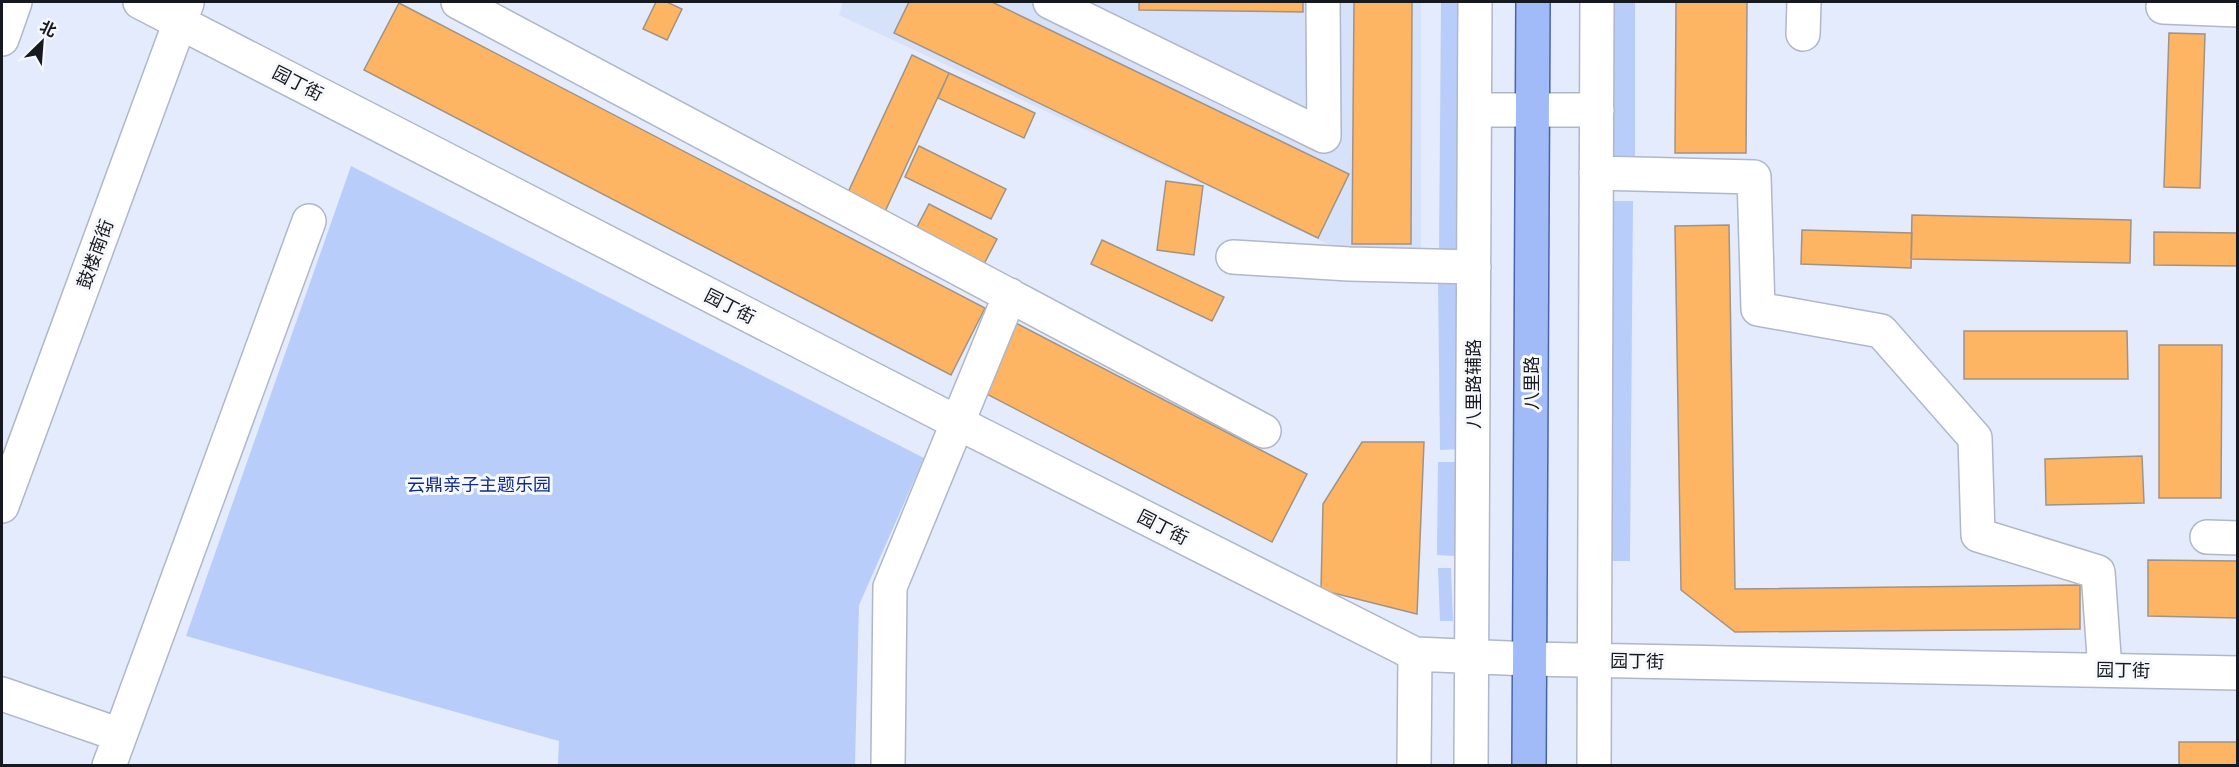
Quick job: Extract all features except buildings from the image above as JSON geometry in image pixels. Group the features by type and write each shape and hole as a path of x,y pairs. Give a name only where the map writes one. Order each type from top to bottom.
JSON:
{"main road":[{"name":"八里路","path":"1529,765 1533,2"}],"street":[{"path":"2,39 15,2"},
{"name":"园丁街","path":"140,2 184,12 958,423 1415,654 1530,659 2238,673"},
{"path":"458,2 1264,431"},
{"path":"1050,2 1092,11 1324,136 1323,2"},
{"name":"八里路辅路","path":"1471,765 1475,2"},
{"path":"1594,765 1597,2"},
{"path":"1803,34 1804,2"},
{"path":"2163,7 2238,10"},
{"name":"鼓楼南街","path":"2,506 184,12"},
{"path":"1474,110 1597,110"},
{"path":"1596,173 1754,177 1758,309 1881,331 1975,438 1978,535 2098,572 2106,670"},
{"path":"109,765 309,221"},
{"path":"1233,257 1349,264 1474,267"},
{"path":"888,765 890,587 1010,295"},
{"path":"1414,765 1415,654"},
{"path":"2,694 120,735"}],"shaded area":[{"path":"843,2 1421,2 1421,256 1367,263 839,15"}],"green space":[{"path":"1441,2 1462,2 1461,255 1439,255"},
{"path":"1614,2 1635,2 1635,157 1614,156"},
{"name":"云鼎亲子主题乐园","path":"351,166 924,458 859,605 855,765 558,765 559,741 186,636"},
{"path":"1606,201 1633,201 1630,561 1603,561"},
{"path":"1458,278 1460,449 1440,450 1438,279"},
{"path":"1438,462 1457,462 1455,556 1437,555"},
{"path":"1438,568 1451,568 1453,621 1440,621"}]}
